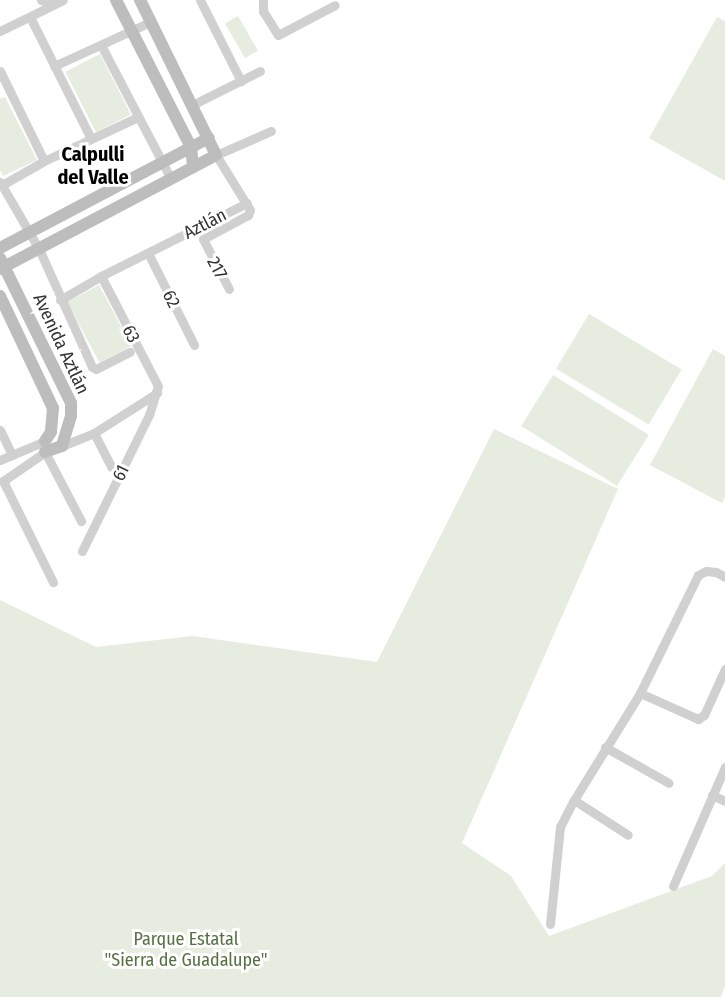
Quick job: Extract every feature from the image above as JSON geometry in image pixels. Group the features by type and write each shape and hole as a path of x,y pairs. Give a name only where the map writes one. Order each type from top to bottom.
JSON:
{"street":[{"path":"41,0 53,4"},
{"path":"0,31 63,0"},
{"path":"116,0 191,147 193,167"},
{"path":"140,0 216,155 271,131"},
{"path":"200,0 241,81"},
{"path":"263,0 263,11 278,35 335,5"},
{"path":"30,17 91,139"},
{"path":"54,66 150,22"},
{"path":"101,45 161,163 171,178"},
{"path":"0,70 5,91 44,161"},
{"path":"192,105 260,71"},
{"path":"130,352 94,369 60,300 39,249 1,184 138,117"},
{"path":"0,248 209,138"},
{"name":"Avenida Aztlán","path":"62,446 71,416 71,403 1,264 39,249 216,155"},
{"name":"Aztlán","path":"60,300 101,276 247,203 216,155"},
{"name":"217","path":"229,289 203,239 248,215 250,210 247,203"},
{"name":"62","path":"148,253 195,345"},
{"name":"63","path":"101,276 158,386 157,393"},
{"name":"Avenida Aztlán","path":"1,302 52,408 51,432 45,447"},
{"path":"0,459 45,447 62,446 94,433 157,393"},
{"name":"61","path":"82,551 157,393"},
{"path":"0,430 12,454"},
{"path":"94,433 111,467"},
{"path":"45,447 81,521"},
{"path":"45,447 6,476 3,481 53,582"},
{"path":"550,924 560,826 605,747 640,693 698,575 706,571 716,572 725,577"},
{"path":"640,693 698,719 704,715 722,682 725,669"},
{"path":"605,747 669,783"},
{"path":"673,886 725,767"},
{"path":"712,795 725,801"},
{"path":"574,800 628,835"}],"green space":[{"path":"238,16 258,51 245,58 225,24"},
{"path":"717,17 725,21 725,181 649,138"},
{"path":"100,54 131,115 96,132 65,72"},
{"path":"5,97 37,160 3,176 0,170 0,99"},
{"path":"99,285 131,346 100,363 67,302"},
{"path":"589,314 682,370 649,424 556,369"},
{"path":"713,349 725,356 725,497 722,503 650,465"},
{"path":"553,375 649,435 617,486 521,426"},
{"name":"Parque Estatal \"Sierra de Guadalupe\"","path":"494,429 618,489 462,843 511,876 549,936 712,876 725,863 725,986 721,997 0,997 0,600 96,647 192,636 377,662"}],"district":[{"name":"Calpulli del Valle","path":"93,166"}]}
